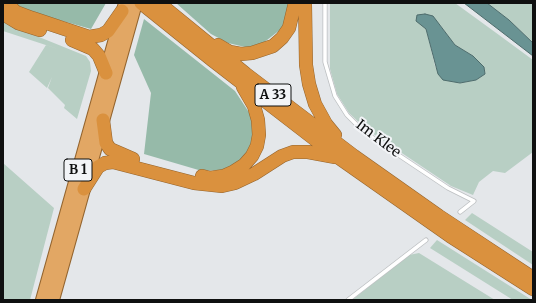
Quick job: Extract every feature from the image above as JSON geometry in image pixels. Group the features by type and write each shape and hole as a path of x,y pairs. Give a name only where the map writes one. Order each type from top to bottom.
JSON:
{"highway":[{"path":"6,3 16,12 89,36 101,35 108,31 123,7"},
{"name":"A 33","path":"159,3 193,32 354,156 439,216 533,278"},
{"path":"193,32 230,52 241,54 262,50 272,46 282,38 289,28 295,3"},
{"path":"305,3 306,65 313,98 326,124 354,156"},
{"name":"B 1","path":"53,300 103,120 141,4"},
{"name":"A 33","path":"141,4 339,158 450,236 533,290"},
{"name":"B 1","path":"42,300 106,73 123,7"},
{"path":"3,14 18,23 93,48 99,56 106,73"},
{"path":"103,120 106,143 115,153 210,178 224,176 244,165 257,146 259,134 258,120 254,106 240,82"},
{"path":"84,189 98,167 105,163 113,162 194,183 222,186 241,180 282,156 293,152 308,152 339,158"}],"lane":[{"name":"Im Klee","path":"325,3 325,62 335,96 346,115 364,132 448,188 474,201 460,212"},
{"path":"348,300 426,240"}],"green space":[{"path":"13,3 106,3 91,29 27,11"},
{"path":"176,3 289,3 285,26 258,47 245,47 228,43 211,34"},
{"path":"330,3 455,3 533,60 533,152 505,173 493,171 479,182 473,195 451,186 366,129 349,113 337,94 330,69","holes":["440,25 455,45 473,56 484,67 485,74 476,80 461,83 443,79 435,66 426,29"]},
{"path":"487,3 533,3 533,43 509,20"},
{"path":"144,19 235,91 252,117 252,144 241,161 222,170 202,171 144,154 151,93 134,55"},
{"path":"3,21 7,24 86,56 90,62 91,71 77,119 64,108 65,105 48,88 52,77 47,88 29,72 46,45 3,31"},
{"path":"3,163 54,208 30,300 3,300"},
{"path":"472,213 533,252 533,265 465,220"},
{"path":"437,240 532,300 513,300 430,248"},
{"path":"419,253 495,300 352,300 409,255"}],"water":[{"path":"464,3 487,3 509,20 533,43 533,56"},
{"path":"425,14 433,16 455,45 473,56 484,67 485,74 476,80 460,83 443,80 438,74 426,29 416,21 417,15"}]}
